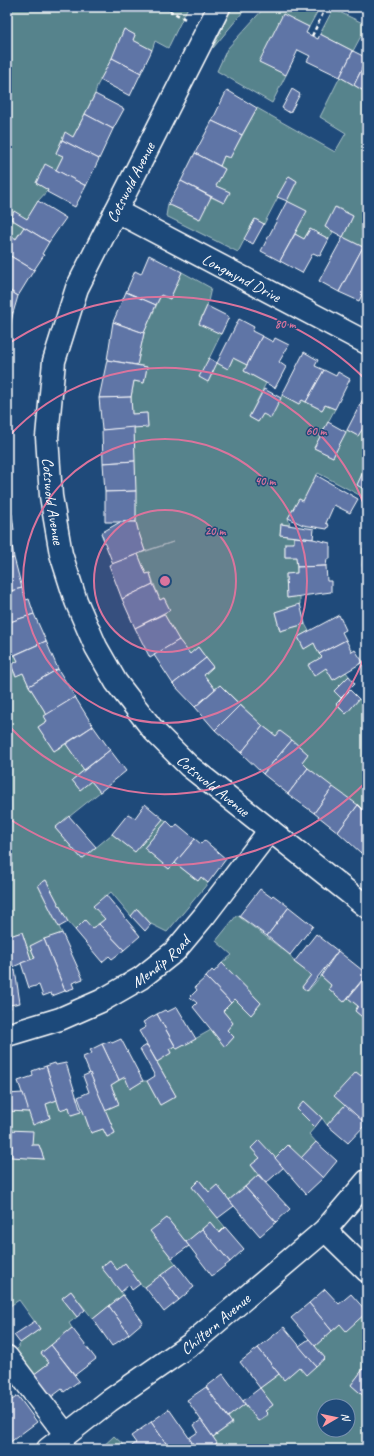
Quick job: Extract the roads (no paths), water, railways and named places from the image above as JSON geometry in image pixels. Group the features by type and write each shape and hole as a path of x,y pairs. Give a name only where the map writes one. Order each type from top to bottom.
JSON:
{"street":[{"name":"Cotswold Avenue","path":"219,7 77,288 54,362 47,437 51,496 61,554 76,601 93,640 116,682 154,731 189,766 367,907"},
{"name":"Longmynd Drive","path":"116,211 367,343"},
{"name":"Mendip Road","path":"7,1035 60,1019 101,1001 141,978 175,951 205,915 270,830"},
{"name":"Chiltern Avenue","path":"48,1449 109,1401 191,1344 325,1230 367,1181"},
{"path":"325,1230 367,1271"},
{"path":"7,1357 66,1435"}]}
